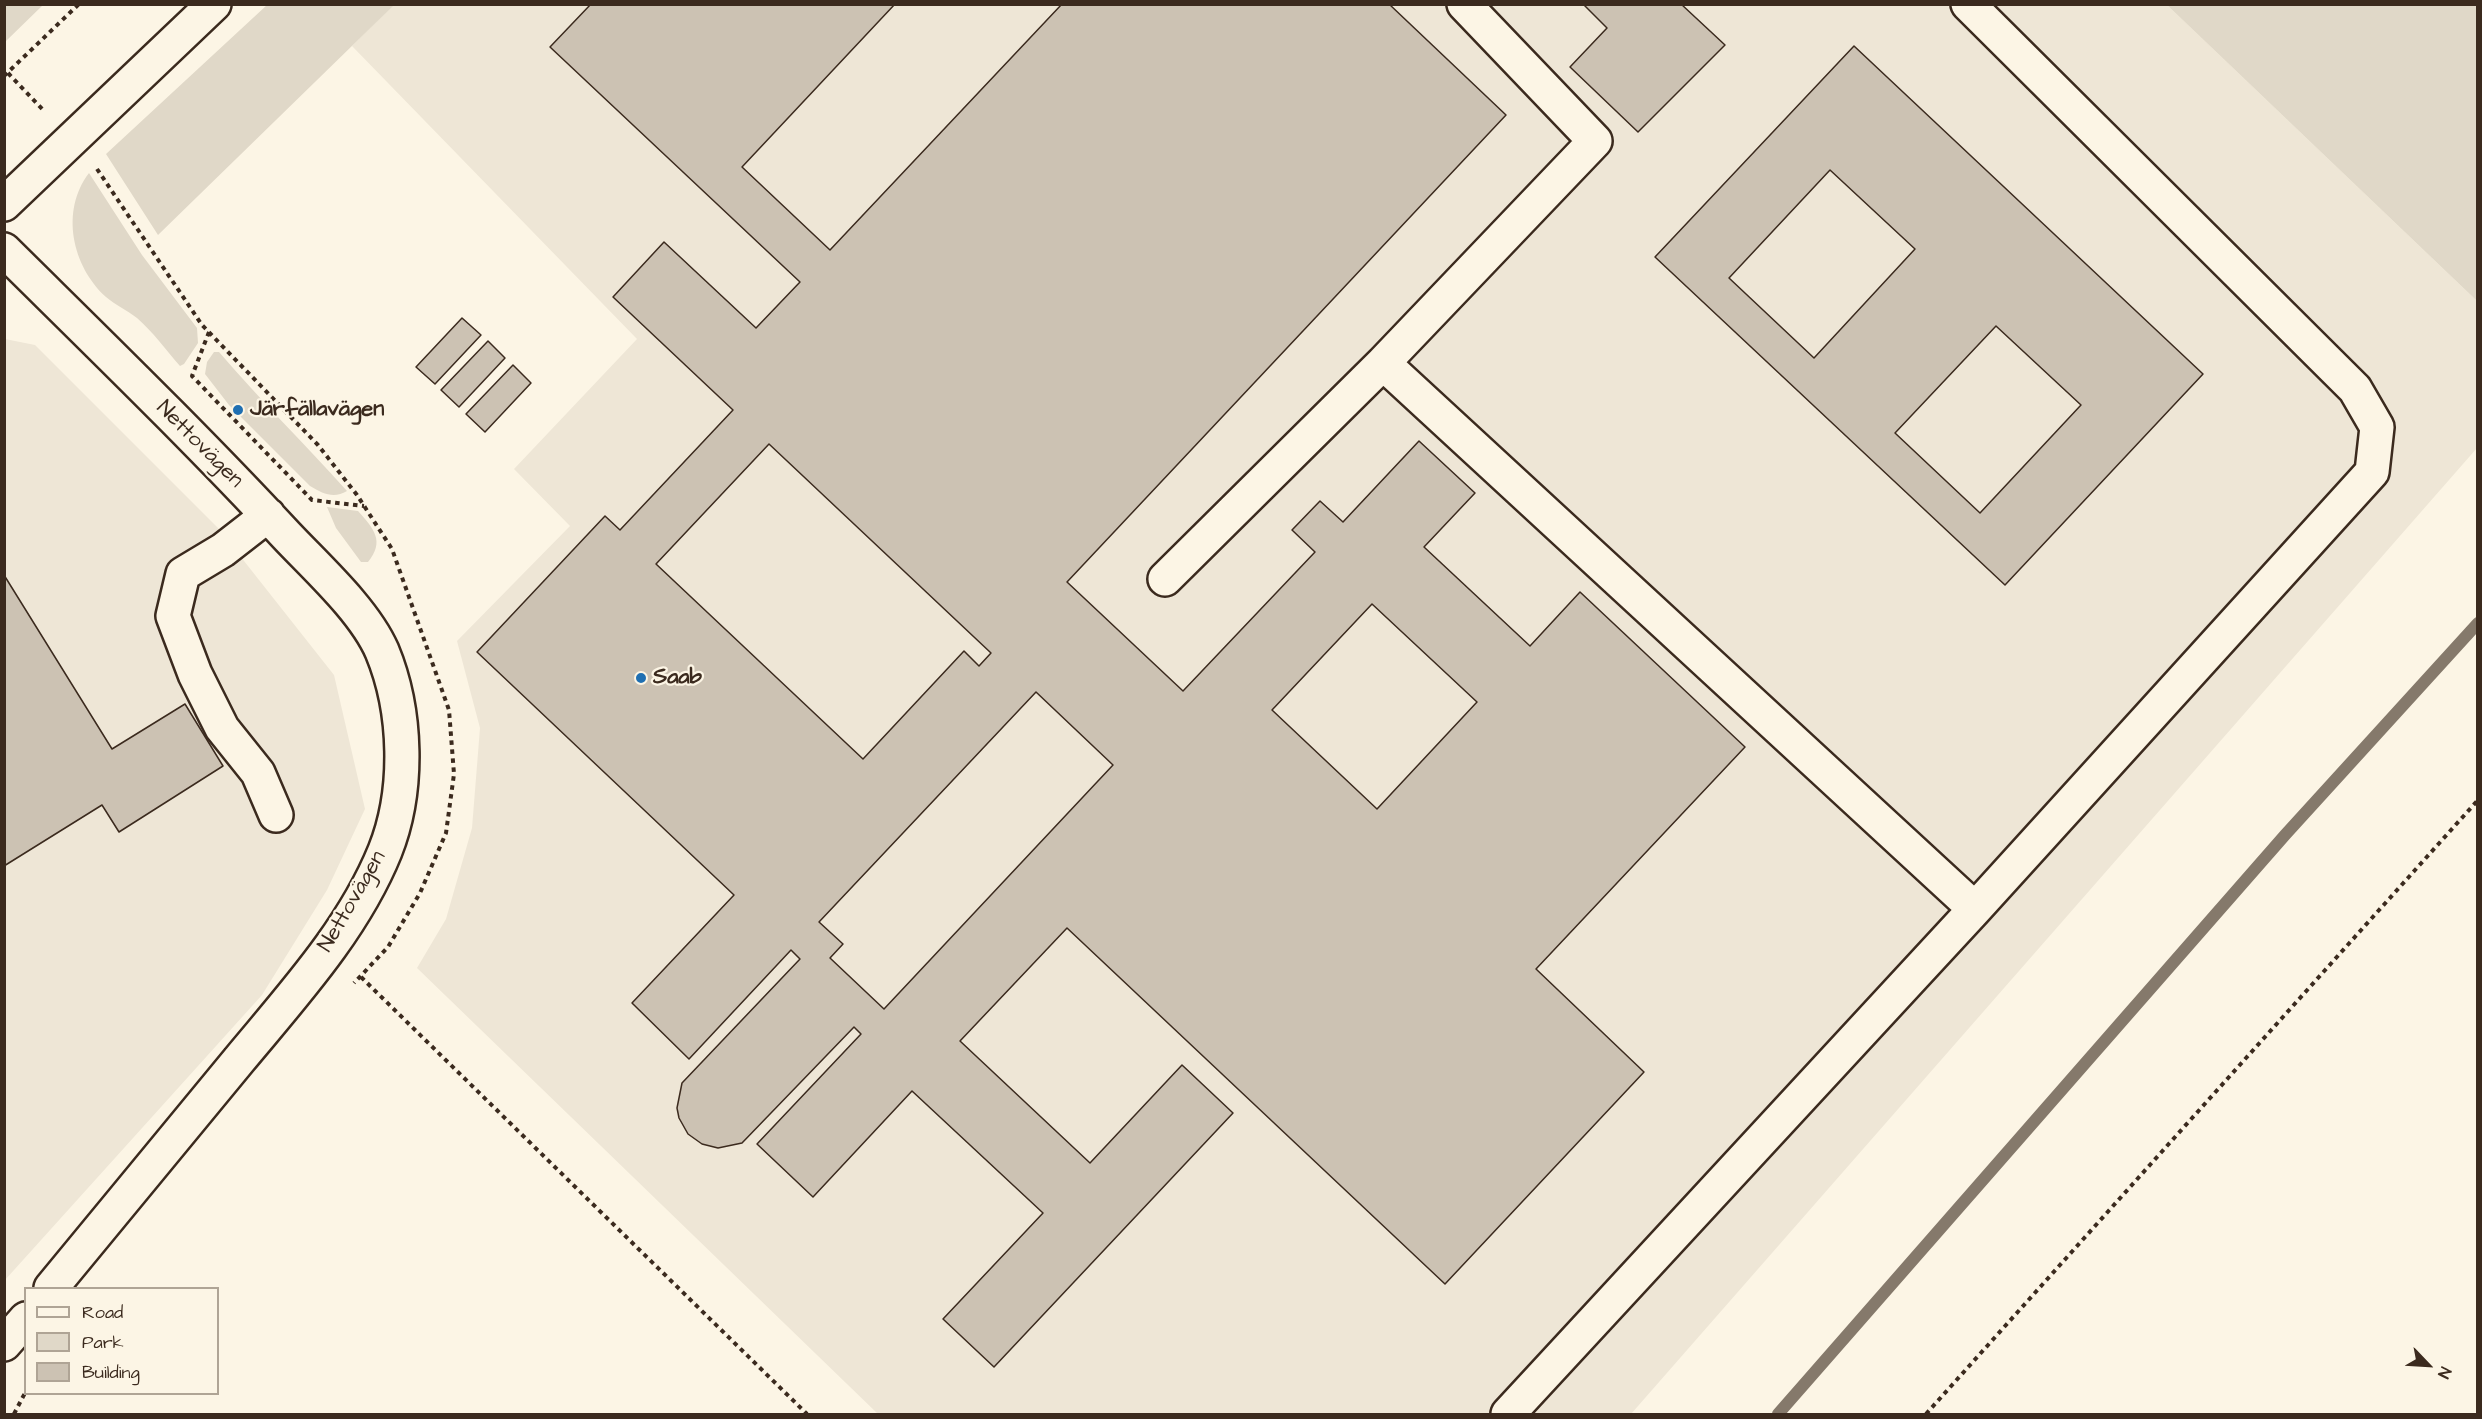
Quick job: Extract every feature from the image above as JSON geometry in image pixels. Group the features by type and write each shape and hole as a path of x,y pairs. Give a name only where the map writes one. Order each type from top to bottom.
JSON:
{"street":[{"path":"4,204 214,4"},
{"path":"1165,579 1383,363 1595,141 1464,4"},
{"path":"1509,1414 1975,909 2372,472 2377,427 2355,388 1968,4"},
{"name":"Nettovägen","path":"4,250 268,515 344,597 381,651 393,686 400,721 401,767 396,808 386,850 333,944 52,1287"},
{"path":"1383,363 1975,909"},
{"path":"268,515 223,550 183,574 173,616 195,674 222,728 258,773 276,815"},
{"path":"4,1344 24,1321"}],"path":[{"path":"46,113 6,74 79,4"},
{"path":"96,168 209,332 318,445 364,506 392,549 449,710"},
{"path":"209,332 192,376 312,500 364,506"},
{"path":"1926,1414 2478,800"},
{"path":"361,977 807,1414"},
{"path":"14,1414 24,1395"}],"shaded area":[{"path":"394,4 2167,5 2477,301 2477,448 1631,1414 878,1414 417,968 446,919 472,828 480,728 457,641 570,526 514,469 637,339 352,46"},
{"path":"5,339 35,345 218,528 334,675 365,809 327,890 262,995 5,1280"}],"green space":[{"path":"5,4 43,4 43,5 5,42"},
{"path":"267,5 394,5 158,235 106,154"},
{"path":"2167,5 2477,5 2477,301"},
{"path":"89,173 142,255 197,328 198,343 184,364 180,366 143,323 106,297 85,270 74,238 73,221 80,188"},
{"path":"214,352 219,352 347,491 338,495 329,494 310,486 229,405 205,374 207,362"},
{"path":"327,507 358,511 369,524 377,541 373,555 368,562 361,562 336,528"}],"building":[{"name":"Saab","path":"591,4 895,4 742,167 830,250 1062,4 1389,4 1506,115 1067,582 1183,691 1315,552 1292,530 1320,501 1343,522 1419,441 1475,493 1424,547 1530,646 1580,592 1745,747 1536,969 1644,1072 1445,1284 1067,928 960,1041 1090,1163 1182,1065 1233,1113 994,1367 943,1319 1043,1213 912,1091 813,1197 757,1144 861,1034 854,1027 742,1143 718,1148 702,1144 688,1134 679,1118 677,1108 682,1083 800,959 791,950 689,1059 632,1003 734,895 477,652 605,516 620,530 733,410 613,297 664,242 756,328 800,282 550,47","holes":["769,444 991,653 979,666 964,651 863,759 656,564","1372,604 1477,702 1377,809 1272,710","1036,692 1113,765 884,1009 830,958 843,944 819,922"]},
{"path":"1583,4 1681,4 1725,45 1638,132 1570,67 1607,28"},
{"path":"1854,46 2203,374 2005,585 1655,257","holes":["1830,170 1915,249 1814,358 1729,278","1996,326 2081,405 1980,513 1895,433"]},
{"path":"462,318 481,335 435,384 416,367"},
{"path":"488,341 505,358 459,407 441,390"},
{"path":"513,365 531,383 485,432 466,414"},
{"path":"4,575 112,749 185,704 223,766 119,832 102,805 4,866"}],"waterway":[{"path":"1778,1414 2285,835 2478,623"}],"place":[{"name":"Järfällavägen","path":"238,410"},
{"name":"Saab","path":"641,678"}]}
